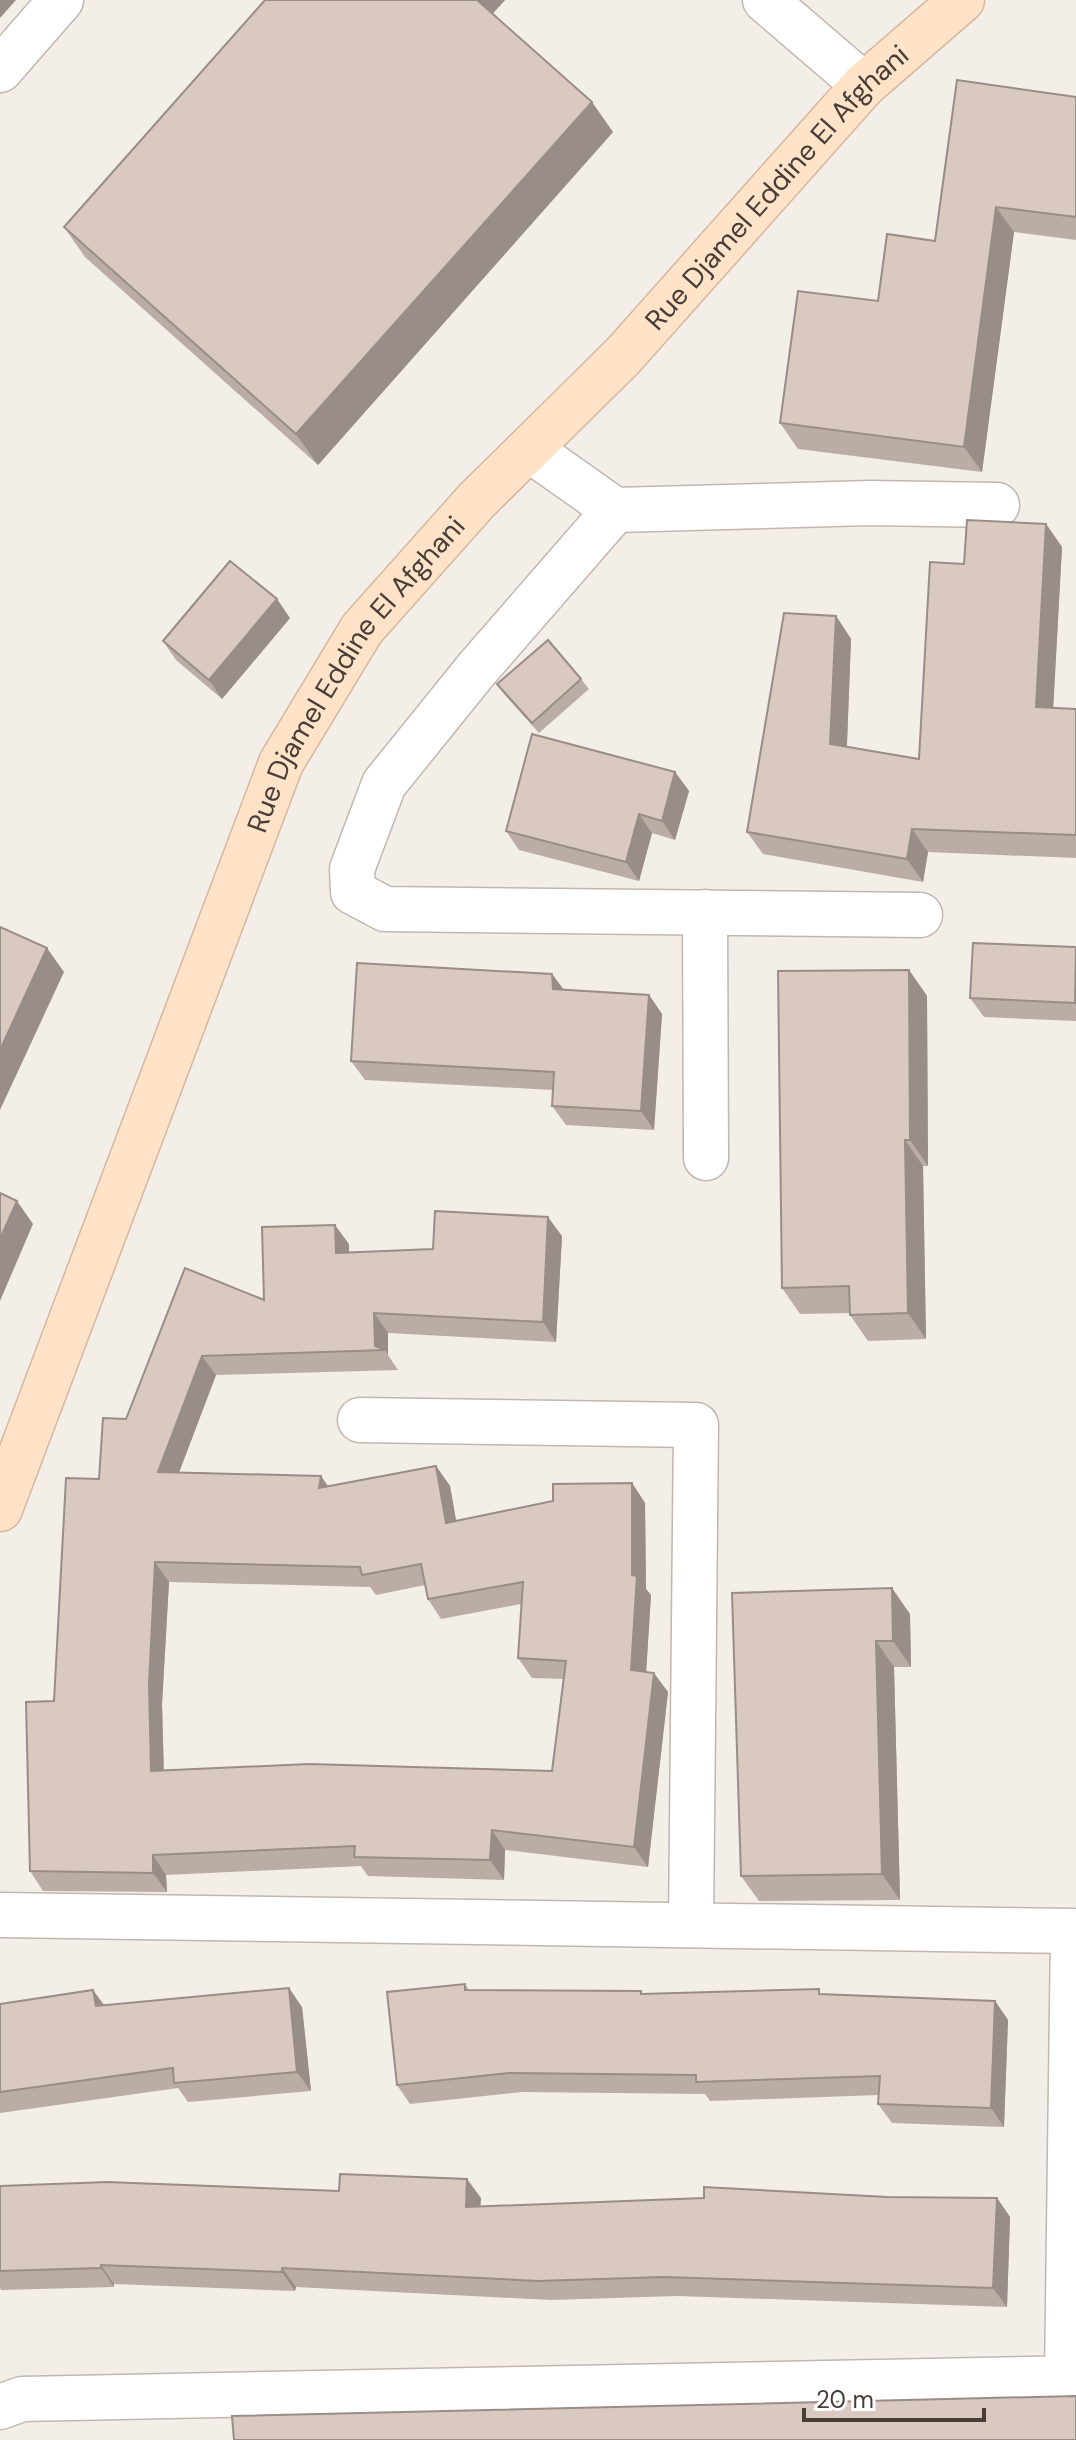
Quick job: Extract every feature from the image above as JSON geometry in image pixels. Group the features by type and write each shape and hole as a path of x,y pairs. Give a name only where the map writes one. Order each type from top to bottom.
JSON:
{"main road":[{"name":"Rue Djamel Eddine El Afghani","path":"0,1509 281,763 362,629 476,501 623,356 864,85 962,0"}],"street":[{"path":"0,70 61,0"},
{"path":"765,0 792,15 864,85"},
{"path":"530,450 615,510 870,503 997,505"},
{"path":"615,510 476,670 384,784 352,869 353,892 385,909 920,915"},
{"path":"705,912 706,1158"},
{"path":"360,1420 696,1425 691,1925"},
{"path":"0,1915 1073,1931 1071,2378 22,2399 0,2407"}],"building":[{"path":"265,0 477,0 592,102 296,434 64,227"},
{"path":"957,80 1076,97 1076,217 996,207 964,447 780,423 798,291 878,301 887,234 935,241"},
{"path":"967,520 1046,524 1036,707 1076,709 1076,835 912,829 907,859 747,832 784,613 836,616 830,744 919,759 930,562 964,564"},
{"path":"230,561 277,599 209,680 163,641"},
{"path":"548,640 581,679 532,723 497,684"},
{"path":"532,734 675,772 662,821 639,814 626,862 506,831"},
{"path":"0,927 47,948 0,1050"},
{"path":"973,943 1076,947 1075,1003 970,998"},
{"path":"357,963 552,974 553,989 649,995 641,1111 552,1106 554,1072 351,1061"},
{"path":"909,970 910,1140 905,1140 908,1313 850,1315 849,1286 782,1288 778,971"},
{"path":"0,1193 17,1201 0,1239"},
{"path":"435,1211 548,1217 543,1322 374,1313 375,1346 385,1350 202,1356 158,1472 321,1476 319,1488 436,1466 446,1523 553,1501 553,1484 632,1483 632,1575 637,1576 631,1670 654,1673 634,1847 492,1830 490,1860 354,1857 355,1846 153,1855 153,1873 30,1871 26,1702 54,1701 66,1478 99,1479 103,1418 126,1419 185,1268 264,1300 262,1227 335,1225 336,1253 433,1249","holes":["155,1562 360,1567 362,1575 421,1564 428,1599 523,1582 518,1658 566,1661 552,1771 309,1764 151,1771 149,1684"]},
{"path":"892,1588 893,1641 876,1641 882,1874 741,1876 732,1593"},
{"path":"465,1984 465,1990 641,1991 641,1994 819,1989 819,1994 995,2001 991,2108 878,2104 880,2076 696,2082 696,2075 509,2073 397,2085 387,1992"},
{"path":"289,1988 297,2072 174,2083 173,2068 0,2092 0,2004 93,1990 96,2006"},
{"path":"340,2174 467,2179 466,2207 704,2198 704,2187 887,2197 997,2198 993,2288 663,2277 538,2281 282,2268 282,2272 101,2265 101,2268 0,2271 0,2186 107,2182 339,2191"},
{"path":"1076,2396 1076,2440 234,2440 232,2416"}]}
